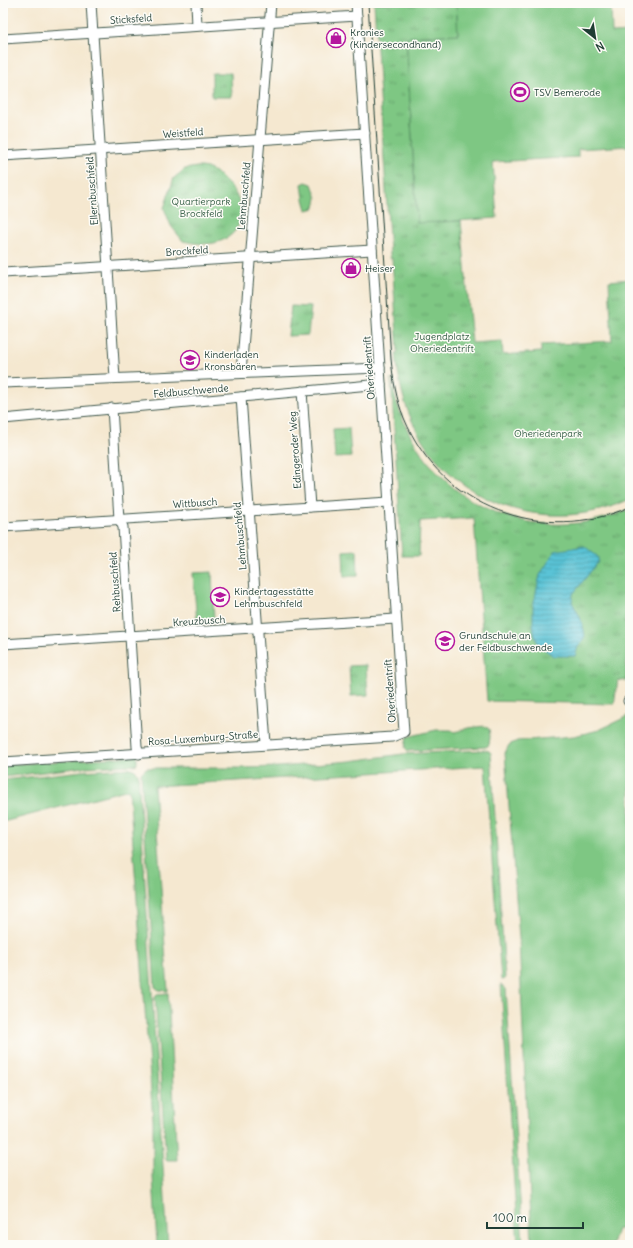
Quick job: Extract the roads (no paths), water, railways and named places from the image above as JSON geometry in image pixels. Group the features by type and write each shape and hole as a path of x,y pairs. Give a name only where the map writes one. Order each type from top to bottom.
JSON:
{"street":[{"name":"Ellernbuschfeld","path":"91,3 115,378"},
{"path":"196,3 197,26"},
{"name":"Lehmbuschfeld","path":"241,373 271,3"},
{"name":"Oheriedentrift","path":"356,3 404,732"},
{"name":"Sticksfeld","path":"3,39 357,16"},
{"name":"Weistfeld","path":"3,156 365,133"},
{"name":"Brockfeld","path":"3,273 372,250"},
{"name":"Feldbuschwende","path":"3,383 380,368"},
{"name":"Feldbuschwende","path":"3,419 381,384"},
{"name":"Edingeroder Weg","path":"302,391 310,507"},
{"name":"Lehmbuschfeld","path":"241,397 266,744"},
{"name":"Rehbuschfeld","path":"112,408 119,519 122,527 137,747 139,754"},
{"name":"Wittbusch","path":"3,527 389,502"},
{"name":"Kreuzbusch","path":"3,644 396,619"},
{"name":"Rosa-Luxemburg-Straße","path":"3,762 392,737 404,732"}],"water":[{"path":"584,546 598,557 598,562 573,594 572,602 580,617 585,637 578,647 575,656 553,656 538,644 534,633 533,606 540,575 555,551"}],"tram line":[{"path":"368,3 391,359 395,389 404,418 421,449 443,475 469,496 498,510 530,519 563,522 597,518 630,507"}],"place":[{"name":"Kronies (Kindersecondhand)","path":"336,38"},
{"name":"TSV Bemerode","path":"520,92"},
{"name":"Heiser","path":"351,268"},
{"name":"Kinderladen Kronsbären","path":"190,360"},
{"name":"Kindertagesstätte Lehmbuschfeld","path":"220,597"},
{"name":"Grundschule an der Feldbuschwende","path":"445,641"}],"park label":[{"name":"Quartierpark Brockfeld","path":"201,206"},
{"name":"Jugendplatz Oheriedentrift","path":"442,342"},
{"name":"Oheriedenpark","path":"548,433"}]}
